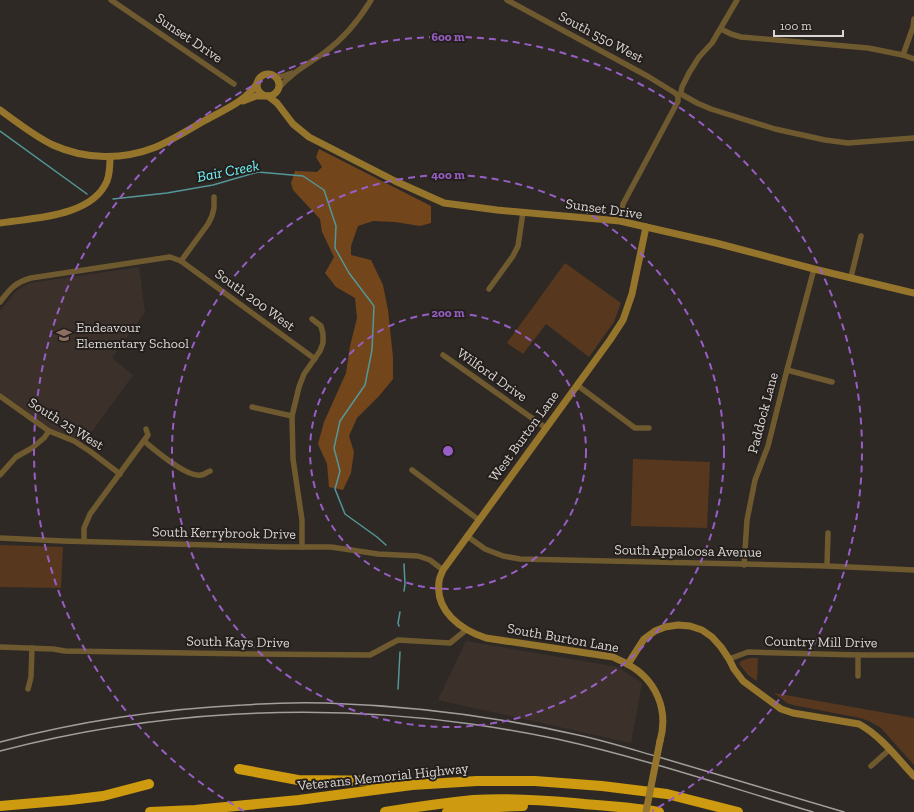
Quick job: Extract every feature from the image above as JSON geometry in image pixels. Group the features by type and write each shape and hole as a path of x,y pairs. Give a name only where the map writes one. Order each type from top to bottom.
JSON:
{"highway":[{"path":"239,769 298,780 477,781"},
{"name":"Veterans Memorial Highway","path":"150,812 202,810 300,800 412,785 477,781 535,781 602,786 667,794 738,812"},
{"path":"0,806 97,797 149,784"},
{"path":"386,812 474,800 548,800 659,812"},
{"path":"447,812 473,808 516,806 628,808"}],"street":[{"name":"Sunset Drive","path":"111,0 234,84"},
{"path":"234,104 256,96 273,95 296,71 325,52 338,41 354,25 371,0"},
{"name":"South 550 West","path":"507,0 680,95 718,111 775,129 825,140 848,143 914,138"},
{"path":"620,221 623,204 678,103 682,87 689,73 700,57 712,44 736,0"},
{"path":"904,55 914,19"},
{"path":"721,29 741,37 868,48 914,58"},
{"path":"0,110 33,134 60,148 87,155 110,157 132,154 165,143 234,104 250,93 265,75 280,76 296,71"},
{"path":"272,75 279,83 278,90 283,112"},
{"path":"258,82 259,90 266,96"},
{"name":"Sunset Drive","path":"266,96 277,103 297,129 306,136 395,181 444,203 497,210 620,221 716,243 814,269 914,293"},
{"path":"0,223 56,215 69,212 86,204 96,197 104,186 109,172 110,157"},
{"path":"0,302 8,291 19,282 31,278 170,257 181,261 208,224 214,208 214,197"},
{"path":"489,289 513,256 518,246 523,212"},
{"name":"West Burton Lane","path":"486,638 466,630 443,608 440,597 439,581 443,570 623,320 632,294 646,228"},
{"path":"851,277 861,236"},
{"name":"South 200 West","path":"181,261 315,359"},
{"name":"Paddock Lane","path":"744,565 747,520 756,480 768,446 786,370 814,269"},
{"path":"302,547 302,520 293,459 292,416 298,386 304,374 320,351 323,343 324,334 321,326 312,319"},
{"name":"Wilford Drive","path":"443,355 546,428"},
{"path":"786,370 832,382"},
{"path":"577,385 635,428 649,428"},
{"name":"South 25 West","path":"0,396 49,431 74,441 120,474"},
{"path":"252,407 292,416"},
{"path":"84,541 84,528 90,514 148,435 146,428"},
{"path":"0,475 16,457 32,448 44,438 49,431"},
{"path":"144,441 192,475 202,475 210,471"},
{"path":"412,470 479,520"},
{"path":"827,566 828,533"},
{"name":"South Appaloosa Avenue","path":"467,536 485,549 503,556 520,559 827,566 914,570"},
{"name":"South Kerrybrook Drive","path":"0,538 282,547 331,547 378,554 418,556 430,560 443,570"},
{"path":"628,664 644,639 655,631 665,627 678,625 690,626 702,630 712,637 721,647 743,681 781,709 793,713 859,724 868,729 890,749 914,776"},
{"name":"South Kays Drive","path":"0,647 53,649 65,651 370,655 398,640 450,643 466,630"},
{"name":"South Burton Lane","path":"486,638 613,658 628,664 646,679 655,691 662,707 663,718 663,731 646,812"},
{"path":"28,689 31,677 32,648"},
{"name":"Country Mill Drive","path":"730,659 748,652 914,655"},
{"path":"858,655 858,676"},
{"path":"871,766 890,749"}],"shaded area":[{"path":"319,149 431,206 431,223 420,226 395,222 373,221 358,226 351,246 351,255 371,260 383,285 388,310 393,357 393,379 379,396 357,418 349,436 354,452 351,473 343,490 329,487 327,464 318,444 324,422 346,373 350,346 357,318 355,298 336,287 325,273 334,257 322,232 320,219 293,190 291,183 295,171 317,172 322,167 316,157"},
{"path":"565,263 621,303 614,322 589,357 546,324 523,354 507,343"},
{"name":"Endeavour Elementary School","path":"139,267 145,312 112,358 133,375 83,444 57,433 0,392 0,311 17,290 30,283"},
{"path":"633,459 710,462 707,528 631,526"},
{"path":"0,545 63,547 61,588 0,587"},
{"path":"466,641 618,667 642,683 631,743 438,700"},
{"path":"750,658 758,658 757,681 749,676 739,664 741,661"},
{"path":"774,693 914,718 914,765 881,728 869,721 793,705 787,703"}],"waterway":[{"name":"Bair Creek","path":"0,131 87,194"},
{"name":"Bair Creek","path":"113,199 167,193 213,185 258,172 303,176 324,190 336,226 335,248 349,273 374,306 372,350 365,385 340,421 334,448 340,471 335,489 345,514 386,545"},
{"name":"Bair Creek","path":"404,564 404,591"},
{"name":"Bair Creek","path":"399,626 398,623 400,612"},
{"name":"Bair Creek","path":"398,689 400,652"}],"railway":[{"path":"0,742 90,722 151,713 212,707 253,704 326,703 421,709 516,722 588,737 844,812"},
{"path":"0,751 58,737 116,727 175,719 234,714 293,712 353,713 412,717 471,724 557,739 653,764 813,812"}],"place":[{"name":"Endeavour Elementary School","path":"64,335"}]}
